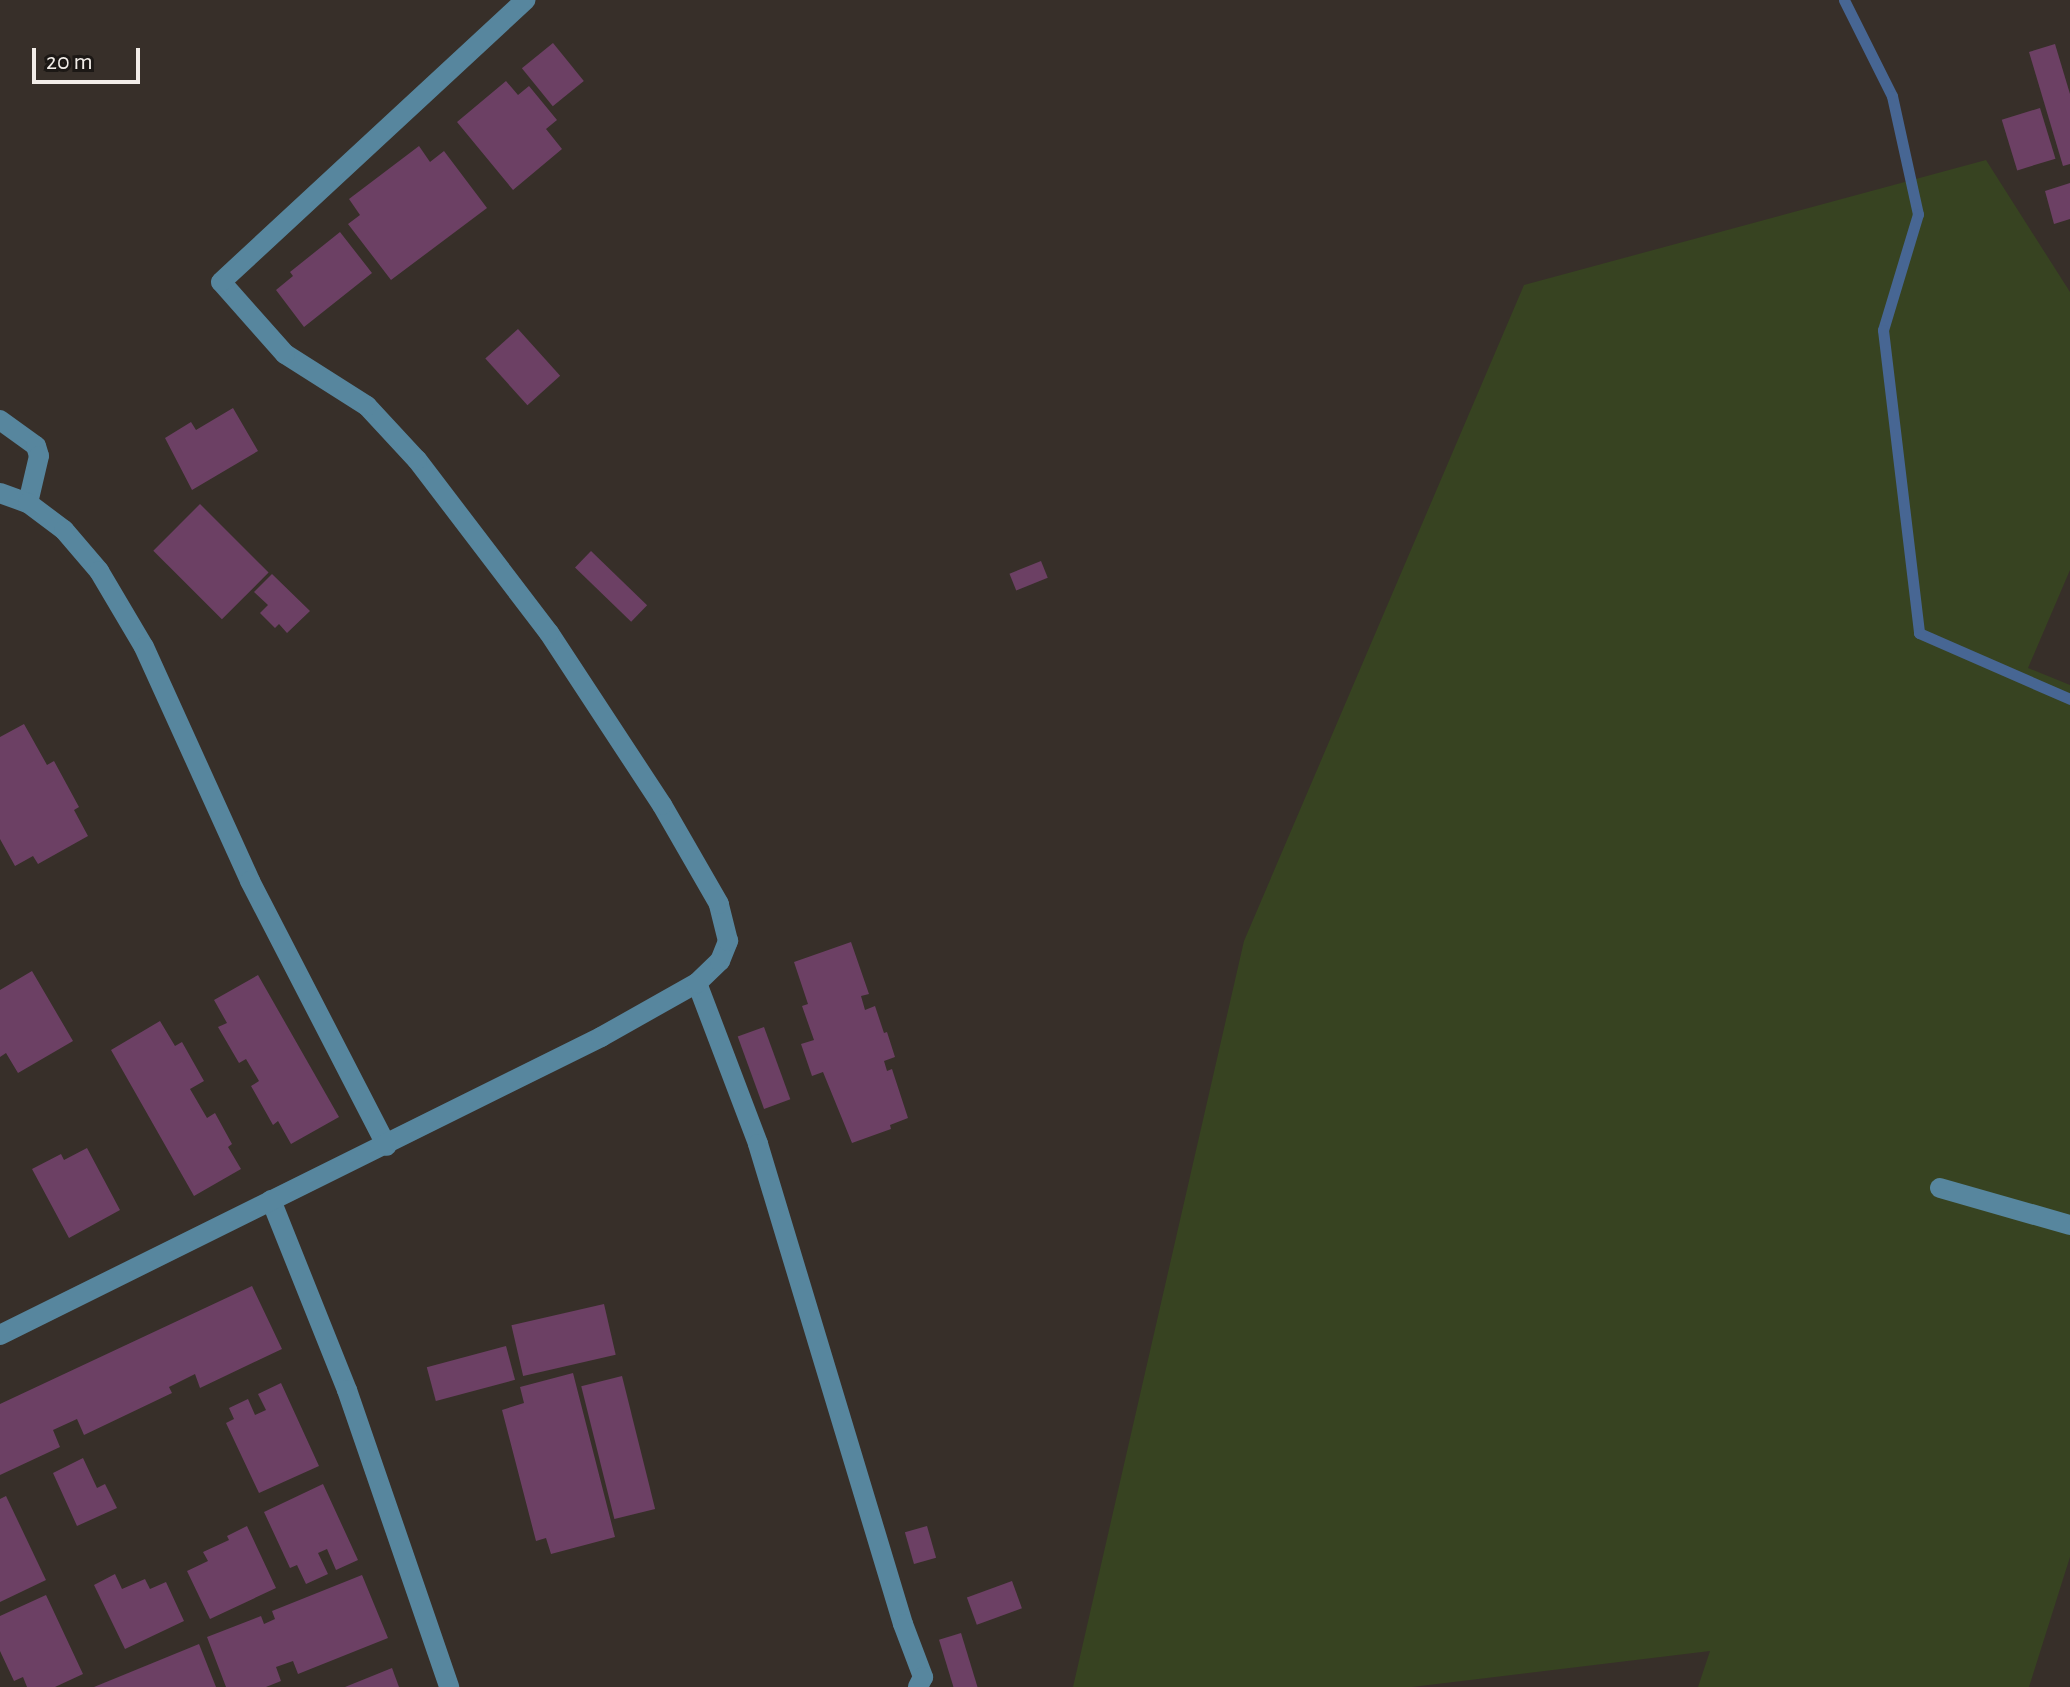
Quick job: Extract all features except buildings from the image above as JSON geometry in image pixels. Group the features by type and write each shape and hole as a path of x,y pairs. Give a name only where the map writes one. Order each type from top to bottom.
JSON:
{"street":[{"path":"0,1335 387,1146 601,1037 697,983 720,961 728,941 719,904 662,805 549,633 387,423 348,392 285,354 221,282 526,0"},
{"path":"0,420 36,446 39,456 28,503"},
{"path":"0,493 28,503 64,530 99,571 144,647 250,881 387,1146"},
{"path":"697,983 758,1144 894,1596 923,1677 918,1687"},
{"path":"1940,1188 2070,1225"},
{"path":"271,1200 347,1390 449,1687"}],"green space":[{"path":"1986,160 2070,292 2070,570 2028,668 2070,685 2070,1557 2029,1687 1698,1687 1710,1651 1412,1687 1073,1687 1244,941 1524,285"}],"waterway":[{"path":"1844,0 1892,96 1918,214 1883,330 1919,633 2070,699"}]}
